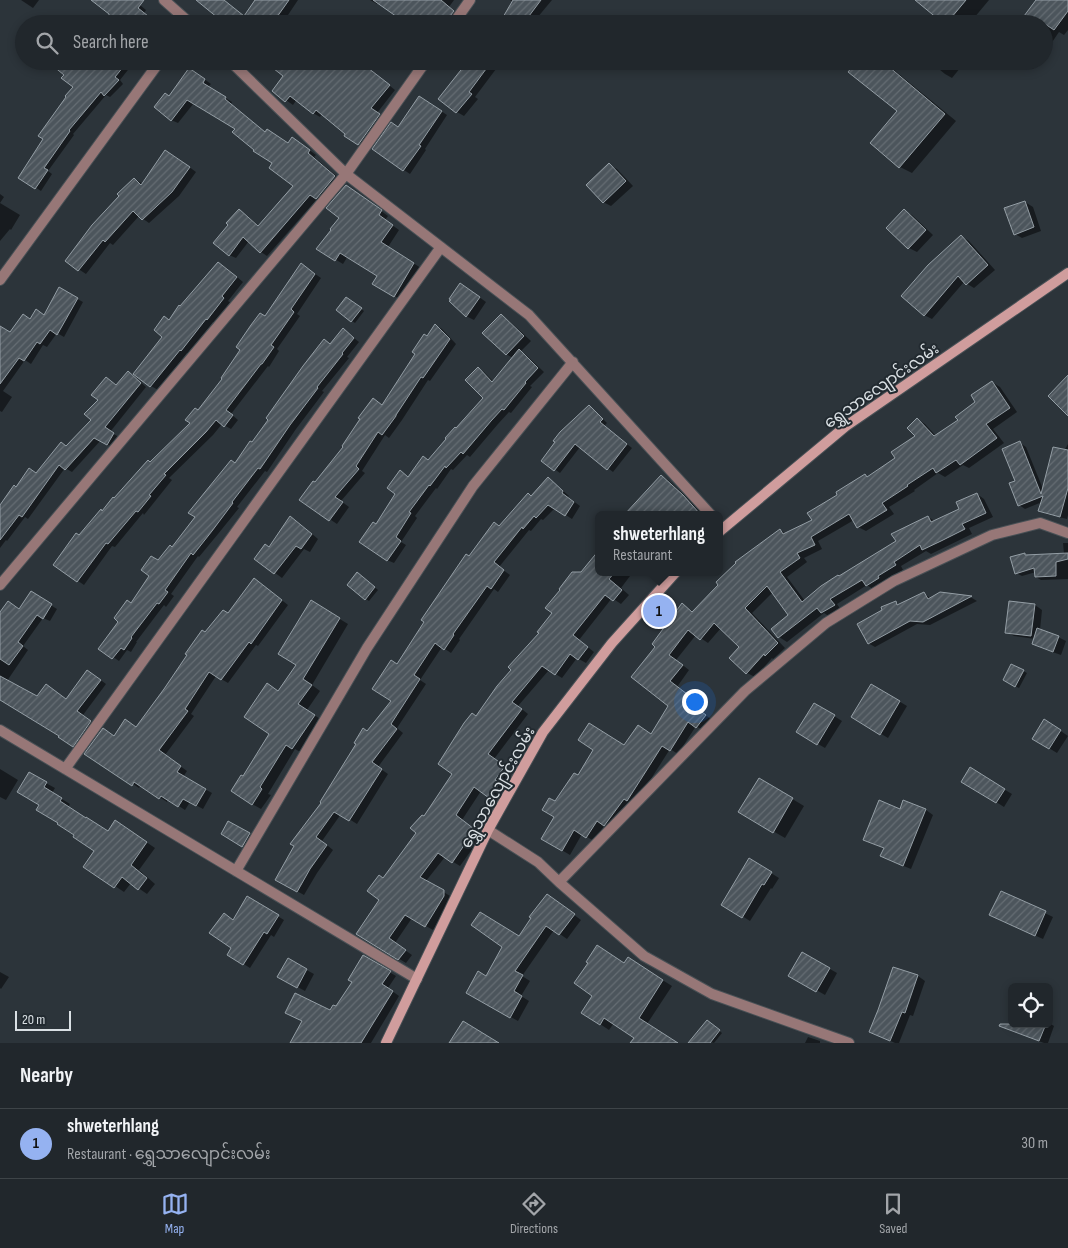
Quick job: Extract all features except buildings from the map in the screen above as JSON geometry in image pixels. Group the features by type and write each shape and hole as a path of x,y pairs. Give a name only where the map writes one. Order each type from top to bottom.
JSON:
{"street":[{"path":"164,0 180,15"},
{"path":"459,15 470,0"},
{"path":"0,280 153,70"},
{"path":"239,70 346,174 529,315 707,511"},
{"path":"0,585 346,174 420,70"},
{"path":"65,769 442,247"},
{"name":"ရွှေသာလျောင်းလမ်း","path":"723,526 846,426 1068,273"},
{"path":"236,871 367,648 473,486 573,362"},
{"path":"559,882 745,691 826,623 894,581 992,535 1040,523 1068,533"},
{"name":"ရွှေသာလျောင်းလမ်း","path":"386,1043 488,830 543,732 612,643 672,576"},
{"path":"0,730 417,979"},
{"path":"488,830 538,862 644,956 712,994 849,1043"}],"place":[{"name":"shweterhlang","path":"659,611"}]}
